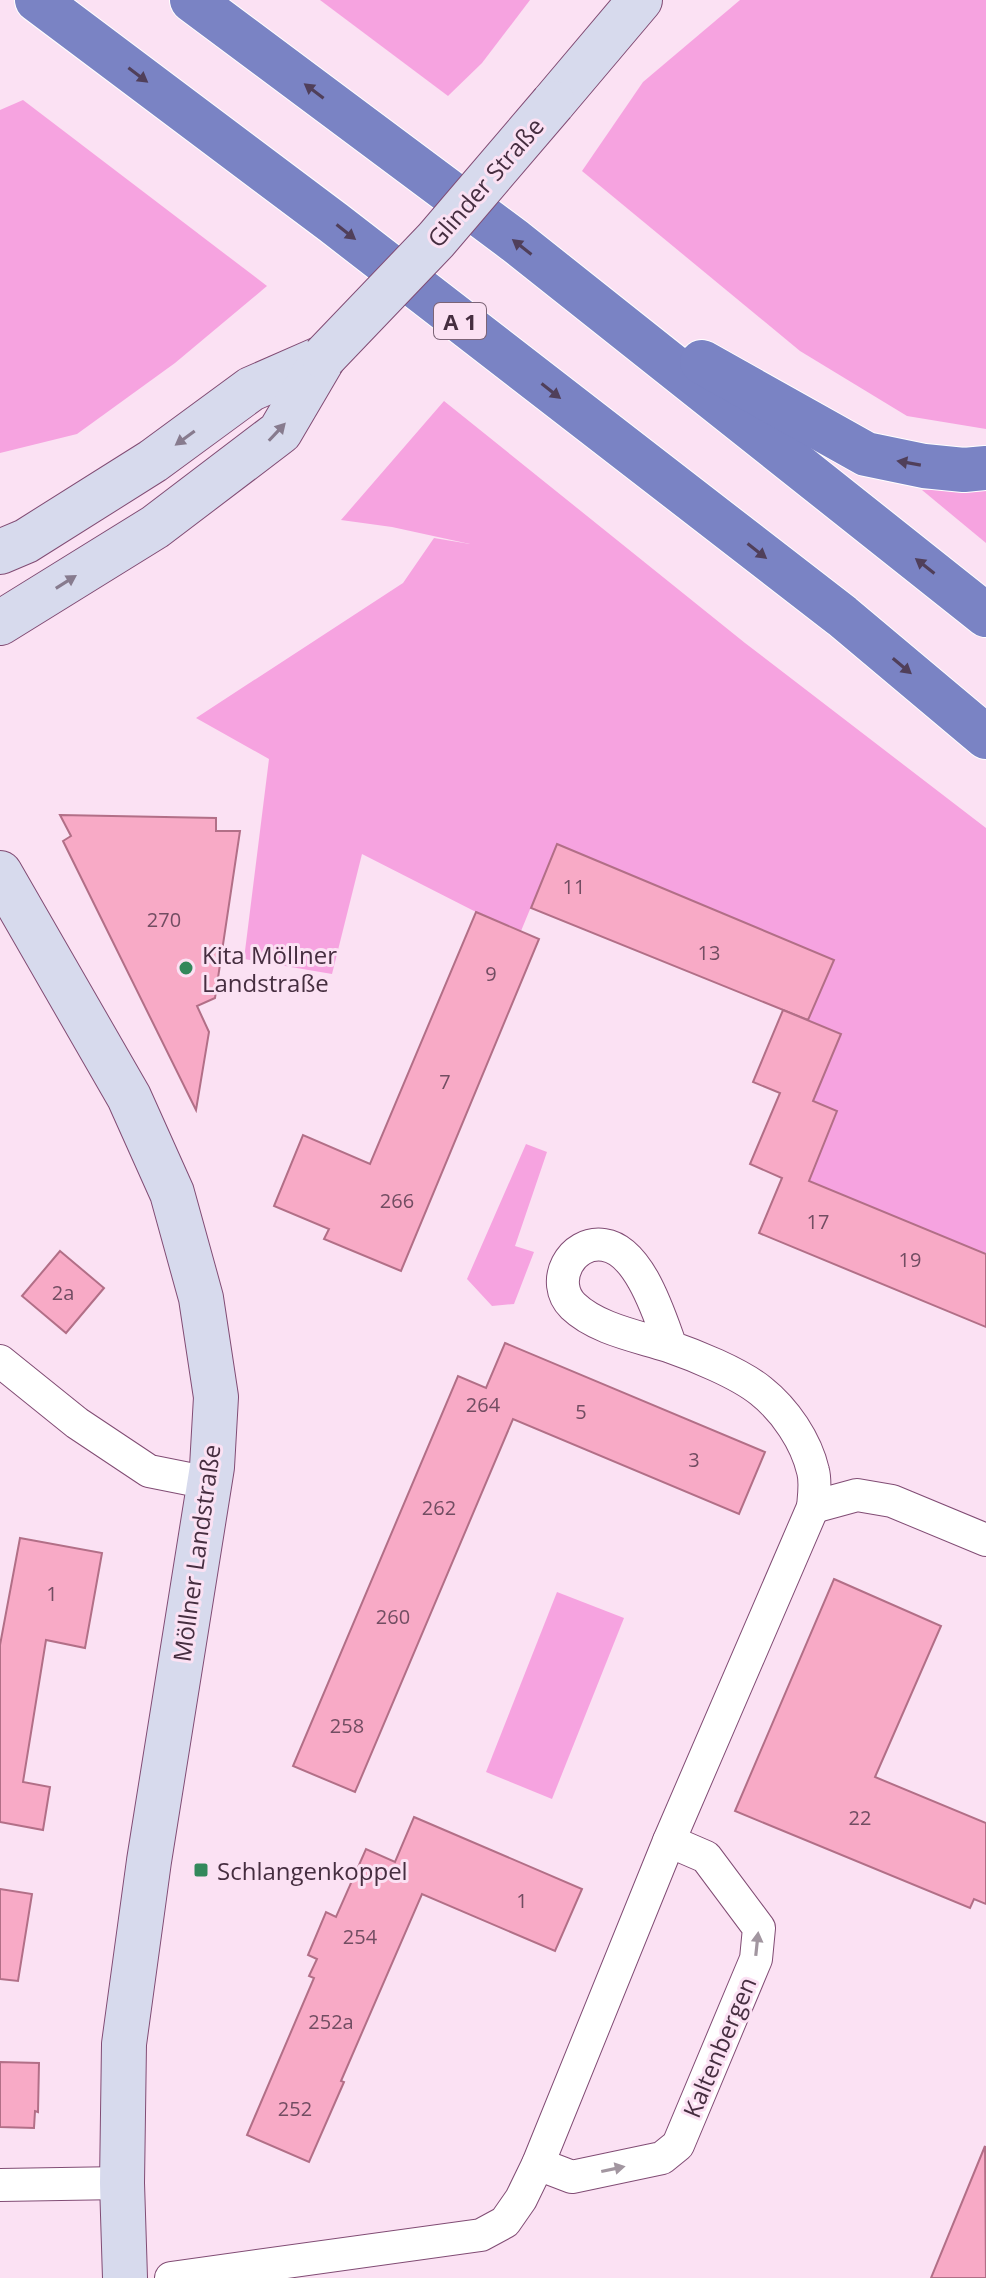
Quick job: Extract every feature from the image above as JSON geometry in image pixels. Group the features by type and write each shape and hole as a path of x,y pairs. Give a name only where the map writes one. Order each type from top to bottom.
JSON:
{"highway":[{"path":"12,0 76,28"},
{"name":"A 1","path":"37,0 322,214 842,616 986,737"},
{"path":"192,0 515,241 986,615"},
{"path":"583,296 866,454 924,466 964,470 986,468"}],"street":[{"name":"Glinder Straße","path":"0,623 155,527 280,432 324,357 436,240 640,0"},
{"name":"Glinder Straße","path":"0,552 26,541 153,461 251,389 324,357"},
{"name":"Möllner Landstraße","path":"0,873 129,1097 172,1193 201,1298 216,1397 209,1483 149,1861 124,2044 122,2183 125,2278"},
{"path":"171,2278 481,2235 505,2222 521,2199 669,1841 813,1507 814,1474 804,1444 785,1416 761,1391 732,1374 671,1347"},
{"path":"0,1361 77,1423 149,1471 209,1483"},
{"path":"813,1507 857,1495 892,1501 986,1540"},
{"name":"Kaltenbergen","path":"538,2164 572,2177 662,2158 678,2145 756,1959 759,1928 706,1857 669,1841"},
{"path":"0,2185 122,2183"}],"shaded area":[{"path":"320,0 530,0 482,63 448,96"},
{"path":"740,0 986,0 986,429 907,416 800,351 582,171 643,82"},
{"path":"23,100 267,286 175,363 77,434 0,453 0,110"},
{"path":"444,401 745,643 986,828 986,1254 806,1180 837,1112 809,1099 805,1020 834,960 557,844 521,931 476,912 362,854 332,974 244,959 269,759 196,718 403,583 434,538 470,544 392,527 341,520"},
{"path":"922,490 986,490 986,543"},
{"path":"526,1144 547,1152 515,1246 534,1252 514,1304 492,1306 467,1279"},
{"path":"557,1592 624,1618 552,1799 486,1772"}],"building":[{"path":"60,815 216,818 216,831 240,831 215,998 197,1006 209,1032 196,1110 63,841 71,836"},
{"path":"557,844 834,960 808,1020 531,908"},
{"path":"476,912 539,939 401,1271 324,1239 329,1229 274,1206 303,1135 370,1164"},
{"path":"783,1010 841,1034 813,1101 837,1111 809,1181 986,1254 986,1327 759,1233 782,1178 750,1164 780,1093 753,1082"},
{"path":"60,1251 104,1288 66,1333 22,1296"},
{"path":"505,1343 765,1452 739,1514 513,1419 355,1792 293,1766 458,1376 486,1388"},
{"path":"20,1538 102,1553 85,1648 46,1640 23,1782 50,1787 43,1830 0,1822 0,1645"},
{"path":"834,1579 941,1626 875,1777 986,1823 986,1904 974,1899 970,1908 735,1811"},
{"path":"414,1817 582,1889 555,1951 422,1894 309,2162 247,2135 314,1978 309,1976 317,1959 308,1955 326,1912 336,1917 366,1849 395,1862"},
{"path":"0,1889 32,1894 18,1981 0,1979"},
{"path":"0,2062 39,2063 38,2112 35,2111 34,2128 0,2127"},
{"path":"985,2146 986,2278 931,2278"}],"place":[{"name":"Kita Möllner Landstraße","path":"186,968"},
{"name":"Schlangenkoppel","path":"201,1870"}]}
